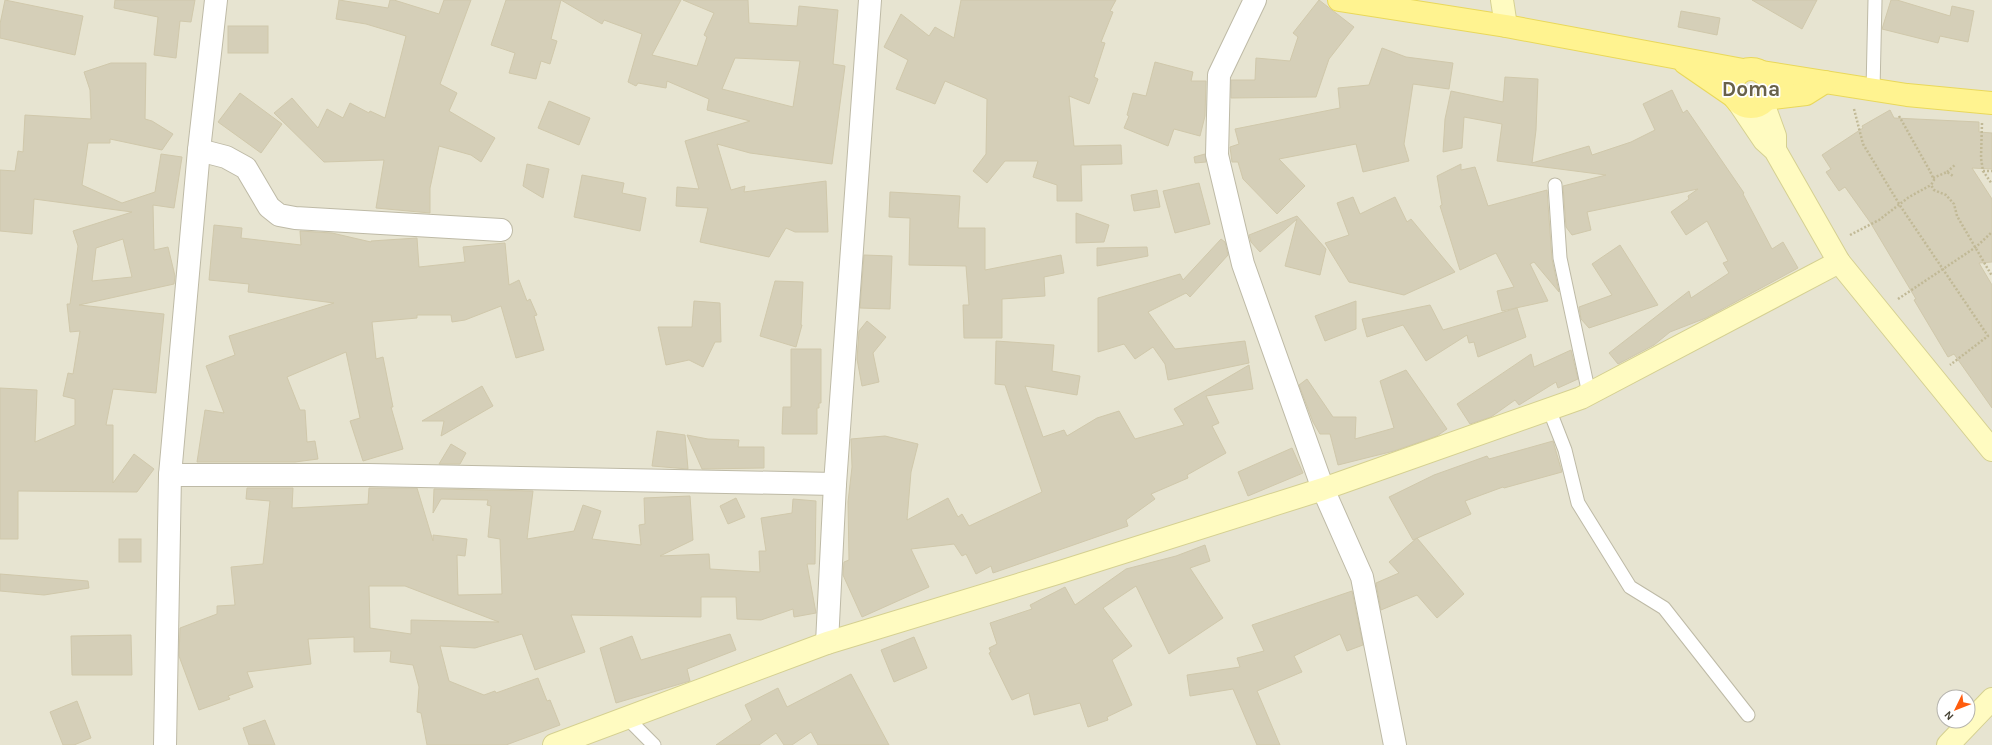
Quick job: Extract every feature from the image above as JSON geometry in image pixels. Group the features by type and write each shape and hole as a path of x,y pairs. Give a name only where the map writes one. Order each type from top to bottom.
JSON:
{"main road":[{"path":"1339,0 1506,26 1680,59 1753,71 1881,91 1988,103"},
{"path":"1680,59 1747,107 1755,107 1765,101 1806,94 1825,82"},
{"path":"1736,100 1731,85 1735,76 1753,71 1768,80 1770,90 1765,101"}],"street":[{"path":"165,745 170,475 199,150 216,0"},
{"path":"827,643 835,484 870,0"},
{"path":"1256,0 1219,75 1218,155 1243,264 1323,489 1362,577 1395,745"},
{"path":"1502,0 1506,26"},
{"path":"1736,100 1764,140 1775,150 1834,254 1992,450"},
{"path":"1765,101 1775,136 1775,150"},
{"path":"199,150 226,157 246,168 269,206 279,215 295,218 501,230"},
{"path":"554,745 827,643 1054,574 1323,489 1589,394 1834,254"},
{"path":"170,475 368,475 835,484"},
{"path":"1948,745 1992,699"}],"lane":[{"path":"1875,0 1881,91"},
{"path":"1555,185 1560,258 1589,394"},
{"path":"1549,409 1565,450 1578,503 1630,587 1664,608 1748,715"},
{"path":"627,718 654,745"}],"path":[{"path":"1847,85 1864,144 1899,204 1988,336 1934,378"},
{"path":"1881,91 1933,178"},
{"path":"1988,103 1981,158 1983,171 1992,184"},
{"path":"1834,254 1899,204 1931,184 1933,178 1946,172 1956,164"},
{"path":"1983,171 1992,171"},
{"path":"1946,172 1952,176"},
{"path":"1931,184 1934,190 1946,195 1954,204 1958,216 1992,276"},
{"path":"1879,311 1976,247 1992,232"}],"shaded area":[{"path":"0,0 1992,0 1992,745 0,745"}],"building":[{"path":"5,0 83,16 75,55 0,38 0,24"},
{"path":"115,0 195,0 191,22 180,21 176,58 154,55 158,17 114,8"},
{"path":"339,0 388,8 390,0 394,0 439,14 444,0 471,0 440,84 457,93 449,111 495,138 481,162 471,155 439,146 430,188 430,213 376,208 384,160 324,162 274,113 292,98 318,128 327,109 343,118 350,103 369,113 370,111 385,118 406,36 366,24 336,19"},
{"path":"506,0 561,0 551,39 557,41 550,64 541,61 536,79 509,73 515,53 491,45"},
{"path":"561,0 681,0 652,55 697,66 707,37 704,35 714,13 683,0 748,0 749,23 797,26 799,6 838,10 833,64 845,66 832,164 750,153 717,144 731,190 745,186 744,192 826,181 828,232 795,232 786,228 769,257 700,242 708,208 676,206 677,187 699,189 685,141 750,121 707,110 709,99 667,81 666,88 638,83 636,86 628,82 642,34 604,20 602,24","holes":["735,58 800,61 793,107 722,89"]},
{"path":"961,0 1116,0 1110,11 1113,12 1101,42 1105,43 1094,77 1098,79 1089,104 1069,96 1074,146 1121,145 1122,164 1081,165 1082,201 1057,201 1057,185 1033,177 1038,161 1005,161 987,183 973,171 986,154 987,99 945,81 935,104 896,89 908,60 884,47 901,14 929,36 935,27 954,38"},
{"path":"1319,0 1354,27 1329,59 1316,97 1231,98 1231,80 1255,80 1256,58 1290,61 1298,37 1293,33"},
{"path":"1752,0 1817,0 1802,29"},
{"path":"1891,0 1897,0 1950,16 1952,6 1974,11 1968,42 1940,36 1938,43 1882,29"},
{"path":"1681,11 1720,18 1717,35 1678,27"},
{"path":"228,26 268,26 268,53 228,53"},
{"path":"1382,48 1406,57 1453,63 1449,89 1413,84 1404,144 1409,161 1363,172 1356,144 1279,159 1305,186 1277,214 1243,179 1238,162 1232,162 1230,147 1239,144 1235,129 1340,108 1338,88 1369,85"},
{"path":"1155,62 1193,72 1191,81 1206,81 1205,116 1200,136 1174,129 1168,146 1124,128 1129,116 1127,115 1133,93 1146,96"},
{"path":"111,63 146,63 145,119 152,121 173,134 162,150 110,139 110,143 88,143 82,185 122,203 155,192 161,154 182,157 174,208 153,205 154,250 168,247 175,276 174,284 79,305 164,314 156,393 113,389 106,425 113,425 113,483 134,454 154,469 137,492 18,491 18,539 0,539 0,388 37,390 35,442 75,425 75,399 63,396 68,373 73,374 80,331 70,332 67,304 70,304 78,246 73,231 132,212 34,199 32,234 0,231 0,170 15,171 18,151 23,152 25,115 91,119 90,90 84,72","holes":["123,239 132,277 92,281 96,248"]},
{"path":"1505,77 1538,79 1536,130 1532,163 1589,146 1592,155 1631,142 1655,130 1643,104 1672,90 1683,113 1687,110 1744,193 1743,194 1772,249 1783,242 1798,268 1706,318 1670,332 1654,345 1618,364 1609,353 1689,291 1691,298 1729,273 1723,263 1728,261 1707,221 1686,235 1671,212 1689,199 1688,196 1698,189 1587,212 1591,230 1572,235 1566,227 1563,186 1606,175 1497,161 1502,124 1464,117 1462,148 1443,152 1445,119 1451,91 1503,102"},
{"path":"240,93 282,124 261,153 218,122"},
{"path":"549,101 590,118 579,145 538,128"},
{"path":"1890,110 1894,118 1979,122 1979,132 1992,133 1992,169 1972,168 1992,199 1992,262 1979,263 1992,285 1992,408 1954,354 1948,357 1914,300 1916,299 1870,222 1845,187 1839,191 1826,172 1831,169 1822,155 1863,128 1862,126"},
{"path":"1205,154 1206,162 1195,163 1194,157"},
{"path":"527,164 549,169 543,198 523,186"},
{"path":"1461,164 1461,170 1475,167 1488,206 1547,190 1552,259 1559,292 1534,262 1530,264 1548,301 1502,311 1497,291 1514,287 1496,253 1460,270 1440,206 1442,205 1437,176"},
{"path":"582,175 624,183 622,193 646,198 640,231 574,217"},
{"path":"1199,183 1210,224 1175,233 1163,191"},
{"path":"1157,190 1160,207 1134,211 1131,195"},
{"path":"890,192 960,196 958,228 985,228 985,270 1061,255 1064,273 1044,277 1045,296 1002,299 1002,338 964,338 963,305 969,305 966,266 909,265 910,218 889,217"},
{"path":"1353,197 1360,214 1395,197 1407,222 1411,219 1455,272 1404,295 1349,282 1325,243 1349,235 1337,203"},
{"path":"1076,213 1109,225 1104,242 1076,243"},
{"path":"1297,216 1326,249 1320,275 1285,266 1297,219 1260,252 1251,242 1249,235"},
{"path":"214,225 242,228 241,238 301,245 300,231 332,233 371,242 417,238 419,267 465,262 463,247 505,243 509,285 519,280 527,301 530,299 537,315 534,316 544,350 516,358 501,306 465,320 452,322 451,315 417,315 417,318 372,322 376,359 383,357 393,407 391,407 403,449 363,461 350,421 360,418 346,352 287,377 300,410 305,410 307,442 315,441 318,459 295,462 197,462 205,410 224,413 206,366 235,355 229,336 334,303 248,292 249,284 209,280"},
{"path":"1221,239 1225,242 1228,255 1190,297 1186,293 1148,312 1175,349 1245,341 1249,363 1168,380 1165,364 1153,347 1135,359 1124,344 1098,352 1098,298 1180,274 1183,280"},
{"path":"1620,245 1658,305 1589,328 1581,319 1579,307 1612,295 1592,264"},
{"path":"1147,247 1148,256 1097,266 1097,248"},
{"path":"864,255 892,256 890,309 860,308"},
{"path":"775,281 803,282 802,325 796,347 760,336"},
{"path":"694,301 720,303 721,342 715,342 703,367 689,360 666,365 658,327 692,327"},
{"path":"1356,301 1356,329 1325,341 1315,316"},
{"path":"1430,305 1443,330 1517,308 1526,337 1478,357 1474,342 1469,343 1467,335 1426,361 1403,325 1367,337 1362,319"},
{"path":"867,321 886,337 873,353 879,382 862,386 857,359 859,331"},
{"path":"996,341 1054,345 1052,371 1080,376 1077,395 1025,386 1043,437 1064,430 1067,436 1097,418 1119,411 1135,439 1184,425 1174,409 1249,365 1253,389 1206,396 1219,423 1212,426 1226,453 1187,475 1188,478 1151,494 1155,499 1126,520 1128,526 993,573 991,566 976,574 966,554 962,556 954,544 911,549 929,587 862,617 843,575 844,562 849,560 848,502 852,467 851,439 885,436 918,444 911,472 907,520 948,498 958,517 962,514 969,526 1042,492 1005,385 995,384"},
{"path":"791,349 821,349 821,403 819,403 819,408 817,408 817,434 782,434 783,407 791,407"},
{"path":"1571,350 1578,379 1558,388 1556,382 1519,405 1515,400 1491,417 1470,424 1457,404 1531,354 1534,367"},
{"path":"1406,370 1447,429 1437,436 1394,451 1338,465 1330,434 1320,434 1313,422 1299,385 1307,379 1333,417 1356,417 1355,439 1394,428 1380,381"},
{"path":"482,386 493,406 441,436 444,421 422,421"},
{"path":"657,431 685,435 688,469 652,466"},
{"path":"687,435 708,439 739,440 738,447 764,447 764,468 702,469"},
{"path":"1553,441 1562,472 1504,488 1503,487 1465,501 1471,514 1413,540 1389,497 1434,475 1487,456 1489,459"},
{"path":"451,444 466,453 460,464 439,464"},
{"path":"1292,448 1303,473 1248,496 1238,472"},
{"path":"247,488 293,488 292,508 368,504 369,488 417,488 433,541 433,535 467,539 465,556 457,555 458,595 502,594 500,539 488,537 491,506 487,505 488,500 441,499 433,513 434,489 533,491 527,539 574,531 583,505 601,511 592,539 641,545 639,525 645,524 644,498 690,496 693,540 660,556 709,554 710,569 760,572 759,551 766,551 761,518 792,513 793,499 816,501 815,564 807,564 816,613 794,617 793,609 761,620 737,619 736,597 701,597 701,617 571,615 585,652 535,670 522,634 475,648 440,646 449,681 484,695 495,691 496,693 538,678 547,701 550,700 560,725 506,745 427,745 421,713 417,712 419,687 413,665 390,662 391,651 354,652 354,637 308,639 311,664 247,672 253,687 228,696 230,699 199,710 179,656 180,628 217,614 217,606 235,605 231,567 263,564 270,501 246,499","holes":["369,586 405,586 499,622 411,620 411,634 370,628"]},
{"path":"736,498 745,517 728,524 720,506"},
{"path":"1417,538 1464,594 1437,618 1417,595 1381,610 1376,583 1399,573 1389,562"},
{"path":"119,539 141,539 141,562 119,562"},
{"path":"1205,545 1210,561 1190,568 1223,618 1169,654 1136,586 1103,608 1132,646 1112,660 1132,705 1107,717 1108,720 1088,727 1080,703 1034,715 1029,693 1012,700 989,653 991,652 989,648 997,644 990,623 1032,609 1030,605 1065,587 1075,605 1126,569 1176,556"},
{"path":"0,574 88,581 89,588 44,595 0,591"},
{"path":"1352,591 1363,645 1347,651 1340,634 1294,656 1302,672 1257,691 1280,745 1257,745 1233,689 1190,696 1187,675 1240,667 1237,658 1264,651 1252,625"},
{"path":"730,634 736,650 687,669 690,681 616,703 600,648 632,636 641,660"},
{"path":"131,635 132,675 72,675 71,636"},
{"path":"914,637 927,668 894,682 881,650"},
{"path":"851,674 889,745 818,745 811,732 792,745 784,745 776,733 759,745 716,745 752,720 745,705 778,688 787,707"},
{"path":"77,701 91,738 74,745 63,745 50,712"},
{"path":"265,720 275,745 249,745 243,728"}],"district":[{"name":"Doma","path":"1751,89"}]}
